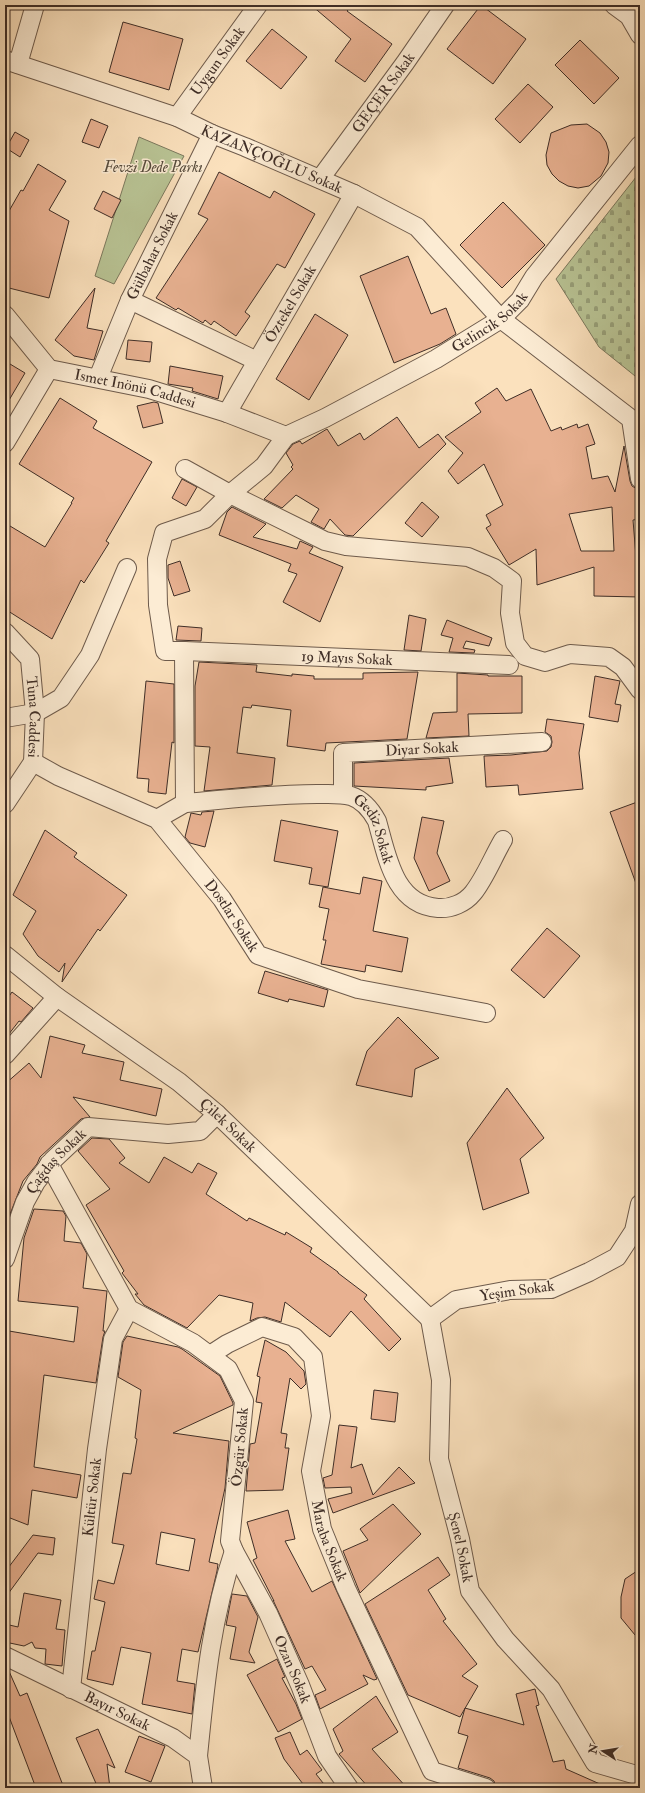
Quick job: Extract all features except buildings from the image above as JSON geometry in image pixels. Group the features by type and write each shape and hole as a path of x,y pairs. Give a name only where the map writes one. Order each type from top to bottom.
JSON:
{"street":[{"path":"12,62 35,5"},
{"name":"Uygun Sokak","path":"177,117 258,5"},
{"name":"GEÇER Sokak","path":"320,179 405,63 444,5"},
{"path":"614,5 628,16 640,34"},
{"name":"KAZANÇOĞLU Sokak","path":"12,62 177,117 212,134 354,194 417,227 501,318 631,419 640,479"},
{"name":"Gülbahar Sokak","path":"98,378 130,300 212,134"},
{"name":"Gelincik Sokak","path":"286,436 325,418 436,359 501,318 520,300 534,277 640,145"},
{"name":"Öztekel Sokak","path":"227,413 354,194"},
{"path":"130,300 257,361"},
{"path":"5,316 49,369 5,443"},
{"name":"Ismet Inönü Caddesi","path":"49,369 149,389 227,413 286,436"},
{"path":"230,494 264,466 286,436"},
{"path":"185,469 230,494 325,541 346,546 468,557 494,568 512,581 510,613 515,643 525,656 545,662 570,654 609,657 623,667 640,690"},
{"name":"19 Mayıs Sokak","path":"230,494 205,520 164,533 157,559 158,605 165,651 509,665"},
{"path":"5,718 35,713 61,698 90,655 127,568"},
{"name":"Tuna Caddesi","path":"5,632 30,659 35,713 33,762 5,804"},
{"path":"157,819 185,803 184,651"},
{"name":"Diyar Sokak","path":"343,794 343,753 542,742"},
{"name":"Dostlar Sokak","path":"33,762 58,776 157,819 222,899 258,955 358,989 486,1013"},
{"name":"Gediz Sokak","path":"185,803 302,794 343,794 359,800 372,812 377,821 398,884 410,898 429,907 451,907 467,899 478,886 503,840"},
{"name":"Çilek Sokak","path":"5,956 57,997 179,1082 217,1114 430,1319"},
{"path":"5,1056 57,997"},
{"name":"Çağdaş Sokak","path":"5,1259 25,1202 36,1182 49,1164 88,1127 168,1134 200,1131 217,1114"},
{"path":"49,1164 129,1309"},
{"name":"Yeşim Sokak","path":"430,1319 456,1300 510,1290 551,1289 617,1257 634,1231 640,1204"},
{"name":"Özgür Sokak","path":"129,1309 193,1343 228,1369 244,1401 230,1541 234,1551 223,1583 210,1645 198,1756"},
{"name":"Kültür Sokak","path":"70,1689 97,1449 113,1339 129,1309"},
{"name":"Şenel Sokak","path":"430,1319 441,1380 439,1459 460,1539 470,1591 505,1639 550,1689 595,1763 640,1776"},
{"name":"Maraba Sokak","path":"210,1355 227,1344 262,1328 294,1337 313,1357 321,1416 311,1471 322,1529 346,1588 377,1657 432,1770 486,1788"},
{"name":"Ozan Sokak","path":"234,1551 268,1613 300,1685 327,1756 349,1788"},
{"name":"Bayır Sokak","path":"5,1656 173,1738 198,1756"},
{"path":"198,1756 203,1788"},
{"path":"637,1788 640,1783"}],"green space":[{"name":"Fevzi Dede Parkı","path":"139,137 184,156 114,284 95,276"},
{"path":"640,172 640,380 599,347 556,279"}]}
